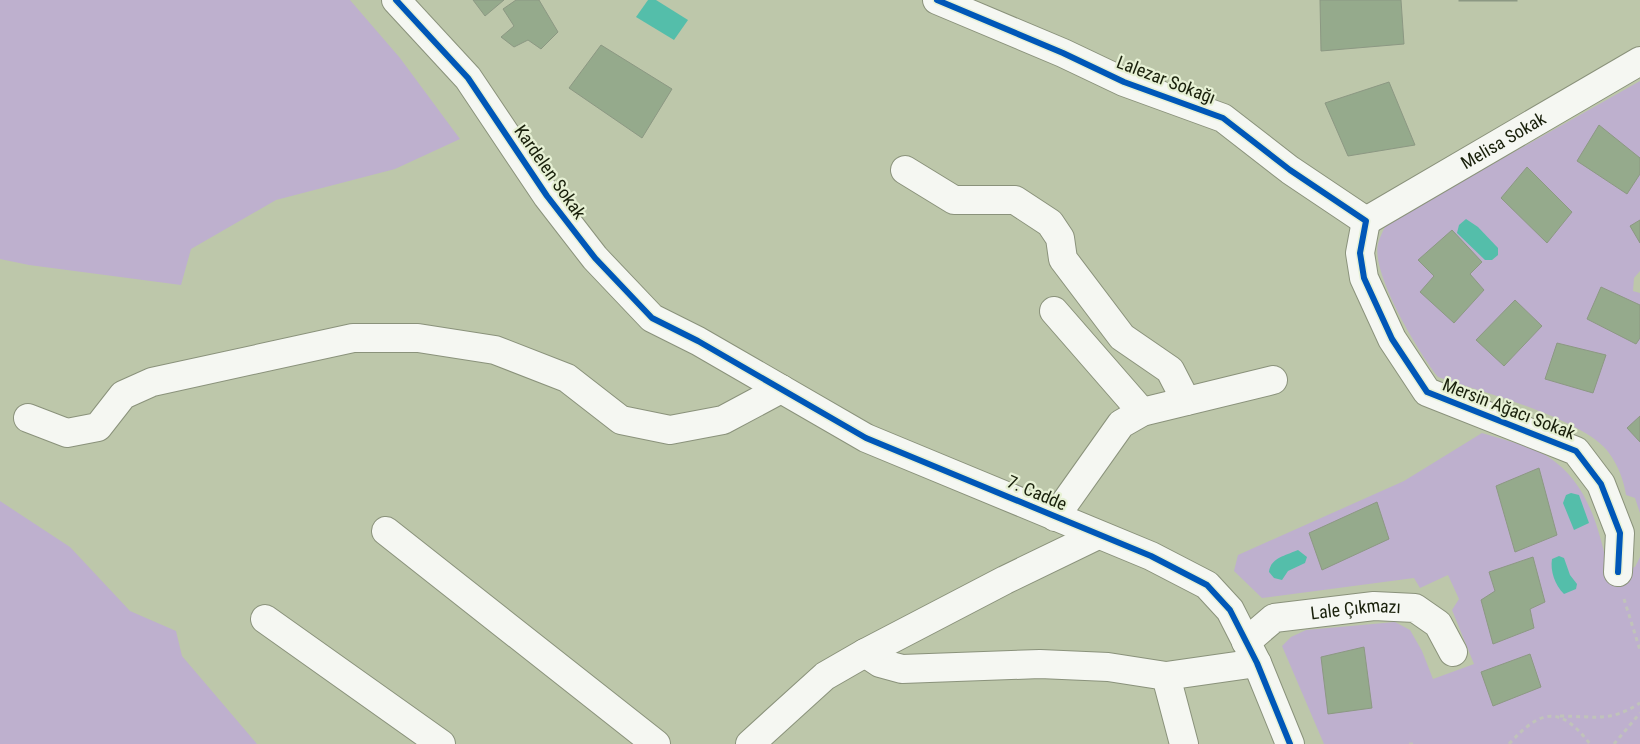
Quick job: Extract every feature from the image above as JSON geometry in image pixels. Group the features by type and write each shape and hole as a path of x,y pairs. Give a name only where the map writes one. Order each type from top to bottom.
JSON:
{"street":[{"name":"Kardelen Sokak","path":"396,0 468,78 547,196 596,258 652,318 698,342"},
{"name":"Lalezar Sokağı","path":"937,0 1063,53 1124,82 1223,118 1290,170 1366,221"},
{"name":"Melisa Sokak","path":"1366,221 1640,61"},
{"path":"905,170 954,200 1015,200 1050,223 1060,238 1063,259 1122,338 1170,370 1186,401"},
{"name":"Mersin Ağacı Sokak","path":"1366,221 1360,253 1364,278 1392,339 1427,392 1576,451 1601,484 1620,533 1618,572"},
{"path":"1054,311 1142,412"},
{"path":"28,418 68,433 98,427 123,395 152,382 353,338 418,338 495,350 567,378 621,420 670,430 723,420 781,389"},
{"name":"7. Cadde","path":"698,342 866,438 1151,556 1207,585 1230,610 1251,652 1290,744"},
{"path":"1055,517 1121,424 1142,412 1273,380"},
{"path":"386,530 656,744"},
{"path":"750,744 824,676 1005,580 1098,535"},
{"name":"Lale Çıkmazı","path":"1251,652 1274,618 1374,606 1415,608 1438,624 1452,652"},
{"path":"265,619 441,744"},
{"path":"865,653 880,663 902,669 1040,664 1108,667 1166,676 1251,652"},
{"path":"1166,676 1184,744"}],"path":[{"path":"1618,572 1633,633 1640,650"},
{"path":"1509,744 1522,730 1539,718 1560,716 1609,718 1627,712 1640,703"},
{"path":"1614,744 1640,713"},
{"path":"1560,716 1576,727 1590,744"},
{"path":"1409,744 1416,744"}],"shaded area":[{"path":"0,0 350,0 400,58 460,139 395,169 276,200 191,249 181,285 29,265 0,259"},
{"path":"1640,81 1640,271 1634,278 1633,291 1640,293 1640,513 1635,498 1626,495 1620,473 1609,453 1596,441 1578,429 1555,418 1504,398 1438,377 1398,313 1382,274 1378,257 1378,244 1389,219 1431,199"},
{"path":"1482,433 1540,452 1561,467 1573,480 1590,508 1601,540 1609,574 1635,567 1640,557 1640,744 1324,744 1282,646 1291,637 1306,630 1395,622 1410,630 1422,651 1433,679 1474,664 1452,610 1459,599 1448,575 1420,588 1414,578 1262,598 1234,571 1238,555 1404,481"},
{"path":"0,501 70,547 130,611 176,631 182,656 257,744 0,744"}],"water":[{"path":"648,0 656,0 688,20 674,40 636,17"},
{"path":"1466,219 1478,227 1498,248 1498,255 1492,260 1485,260 1457,233 1459,225"},
{"path":"1571,493 1579,495 1589,523 1574,530 1563,503 1566,495"},
{"path":"1298,550 1307,557 1305,563 1288,571 1282,580 1274,578 1269,572 1272,563"},
{"path":"1559,556 1564,558 1570,575 1577,584 1576,589 1564,594 1556,582 1552,568 1552,559"}],"building":[{"path":"473,0 504,0 485,16"},
{"path":"516,0 539,0 558,32 541,49 528,40 514,47 501,37 514,26 503,9"},
{"path":"1320,0 1401,0 1404,44 1321,51"},
{"path":"1517,0 1517,1 1459,1"},
{"path":"601,45 672,89 642,138 569,88"},
{"path":"1389,82 1415,145 1348,156 1325,103"},
{"path":"1599,125 1640,158 1640,174 1627,194 1577,161"},
{"path":"1527,167 1572,212 1547,243 1501,198"},
{"path":"1640,220 1640,243 1630,226"},
{"path":"1452,230 1482,262 1470,274 1484,290 1454,323 1420,292 1434,276 1418,260"},
{"path":"1601,287 1640,305 1640,338 1636,344 1587,319"},
{"path":"1515,300 1542,326 1504,366 1476,340"},
{"path":"1557,343 1606,355 1593,393 1545,379"},
{"path":"1640,416 1640,442 1627,428"},
{"path":"1539,468 1557,535 1515,552 1496,486"},
{"path":"1377,502 1389,539 1322,570 1309,533"},
{"path":"1533,557 1545,602 1530,609 1534,628 1493,644 1481,600 1495,591 1489,572"},
{"path":"1364,647 1372,708 1328,714 1321,657"},
{"path":"1530,654 1541,687 1493,706 1481,672"}],"cycle path":[{"path":"396,0 468,78 547,196 595,258 652,318 698,341 866,438 1151,556 1207,585 1230,610 1257,663 1290,744"},
{"path":"937,0 1063,53 1124,82 1223,118 1290,170 1366,221 1360,253 1364,278 1392,339 1427,392 1576,451 1601,484 1620,533 1618,572"}]}
